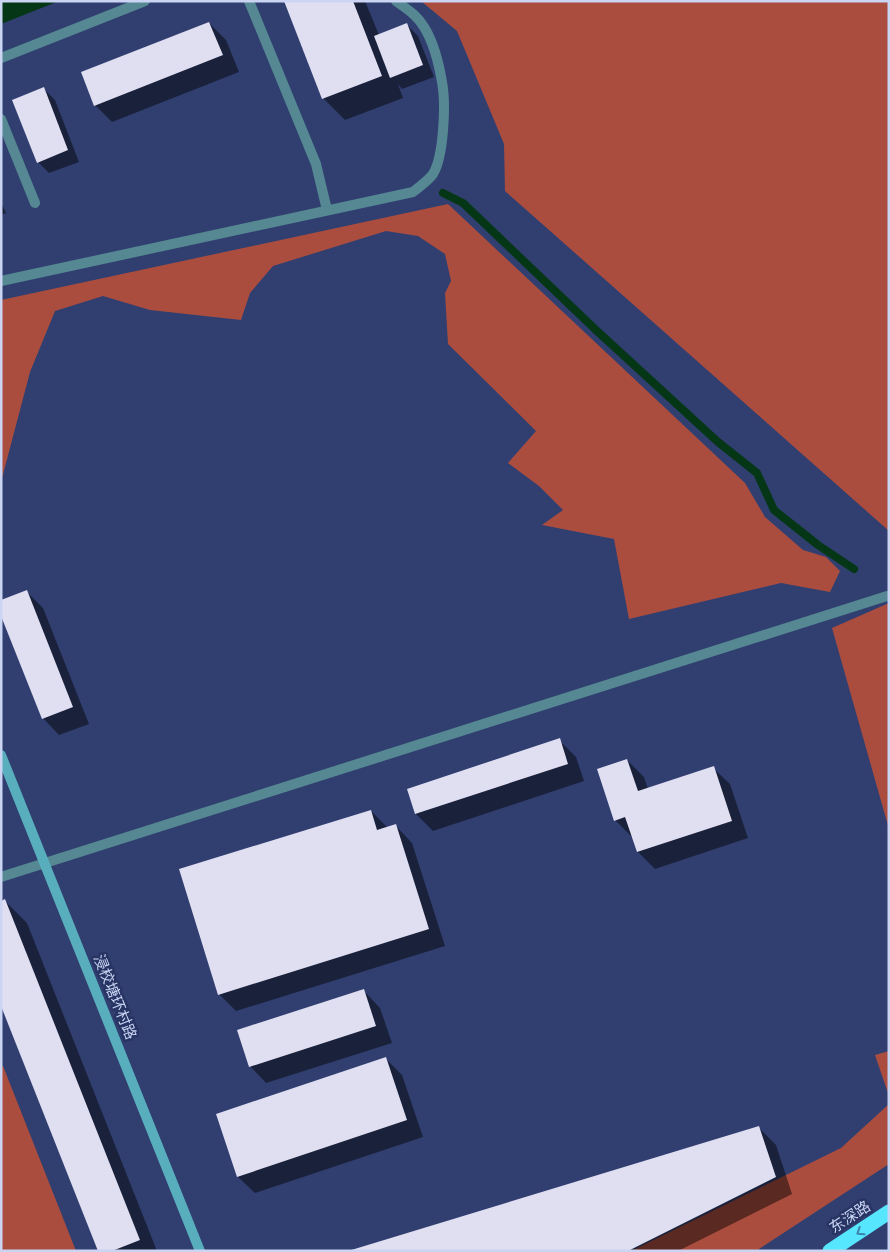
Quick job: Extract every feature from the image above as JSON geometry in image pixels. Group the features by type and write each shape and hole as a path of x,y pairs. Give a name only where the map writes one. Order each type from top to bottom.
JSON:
{"highway":[{"name":"东深路","path":"830,1251 889,1212"}],"street":[{"path":"1,58 145,1"},
{"path":"249,1 316,164 327,210"},
{"path":"1,281 413,192 433,173 438,158 441,143 442,84 436,55 425,29 413,13 396,1"},
{"path":"1,119 35,203"},
{"path":"1,877 887,596"},
{"name":"浸校塘环村路","path":"1,755 200,1251"}],"shaded area":[{"path":"1,1 59,1 1,24"},
{"path":"421,1 889,1 889,531 505,191 504,144 457,31"},
{"path":"448,204 745,483 765,517 803,550 826,557 840,571 830,592 781,583 629,619 614,539 542,525 563,510 539,486 508,463 536,431 448,344 445,293 451,281 445,254 418,236 386,231 273,266 250,293 241,320 150,310 103,296 55,311 30,372 1,482 1,300"},
{"path":"889,603 889,829 832,628"},
{"path":"889,1051 889,1096 875,1055"},
{"path":"1,1066 3,1066 76,1251 1,1251"},
{"path":"889,1104 889,1164 756,1251 631,1251 841,1148"}],"building":[{"path":"284,1 353,1 382,76 322,99"},
{"path":"209,22 223,55 94,106 81,72"},
{"path":"407,23 423,65 390,78 374,36"},
{"path":"44,87 68,150 37,163 12,100"},
{"path":"27,590 73,707 42,719 1,616 1,600"},
{"path":"560,738 568,764 415,814 407,789"},
{"path":"627,759 638,791 714,766 732,821 637,852 625,817 614,821 597,769"},
{"path":"371,810 377,830 396,824 429,929 218,995 179,869"},
{"path":"5,899 140,1240 112,1251 98,1251 1,1006 1,901"},
{"path":"364,989 376,1026 249,1067 237,1030"},
{"path":"386,1057 407,1120 237,1177 216,1114"},
{"path":"759,1126 776,1177 628,1251 348,1251"}],"waterway":[{"path":"443,193 463,203 597,331 718,442 757,473 774,510 818,545 854,569"}]}
